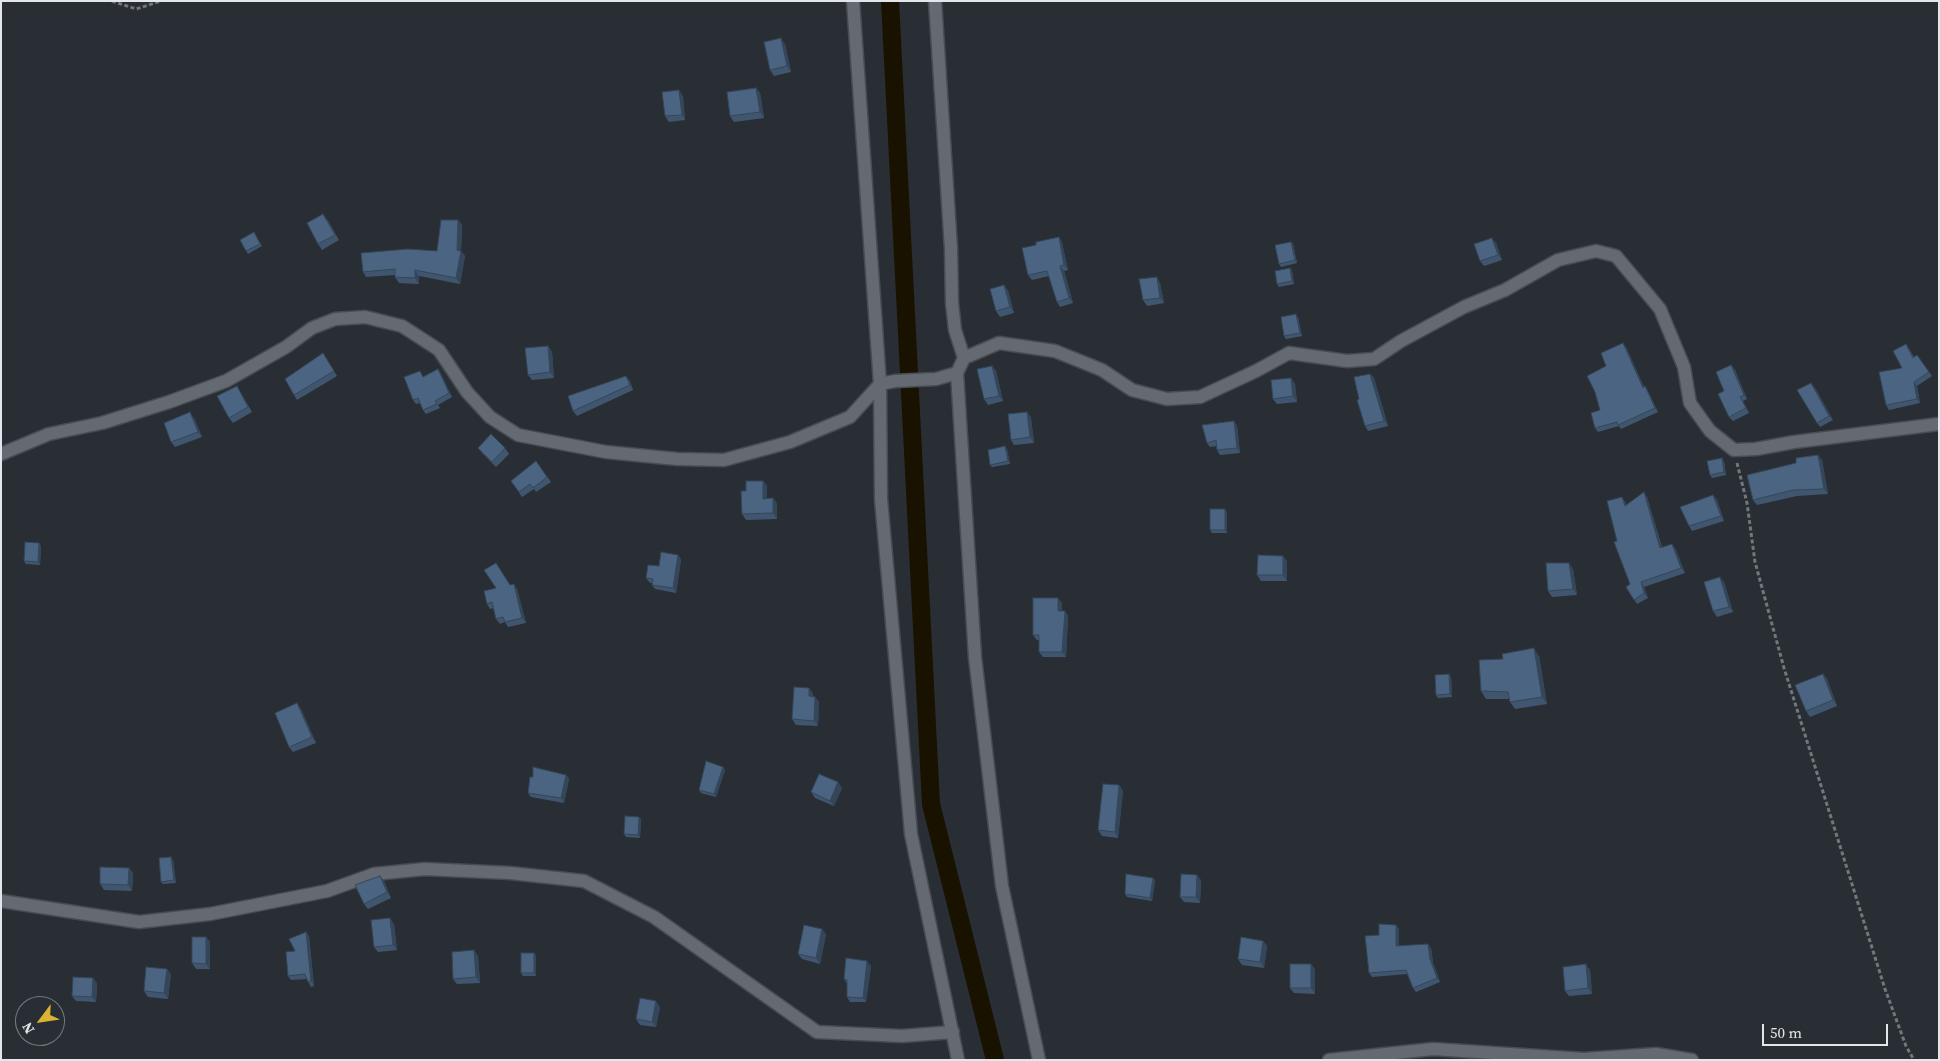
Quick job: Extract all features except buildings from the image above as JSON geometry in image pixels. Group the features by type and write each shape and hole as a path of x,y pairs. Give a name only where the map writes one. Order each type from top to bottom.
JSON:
{"street":[{"path":"853,1 880,384 881,499 910,834 958,1060"},
{"path":"936,1 951,249 952,303 956,330 964,358 957,373 975,657 1002,886 1040,1060"},
{"path":"964,358 999,343 1055,351 1102,370 1132,390 1167,399 1200,397 1256,372 1289,353 1347,361 1374,359 1401,341 1464,307 1506,290 1558,260 1596,251 1616,256 1660,309 1684,368 1690,404 1710,431 1734,450 1756,449 1794,442 1939,424"},
{"path":"1,454 48,434 102,423 169,402 226,381 286,347 312,328 335,319 365,317 402,326 439,350 467,392 484,410 518,435 606,452 677,459 724,460 790,442 850,417 880,384 895,381 936,379 957,373"},
{"path":"1,901 139,922 210,914 327,891 374,874 416,870 510,873 584,881 654,917 817,1032 902,1036 953,1032"},
{"path":"1329,1060 1433,1049 1584,1059 1656,1054 1692,1060"}],"path":[{"path":"112,1 136,9 161,1"},
{"path":"1734,450 1747,503 1755,562 1781,659 1885,989 1906,1046 1914,1060"}],"waterway":[{"path":"890,1 931,804 995,1060"}]}
